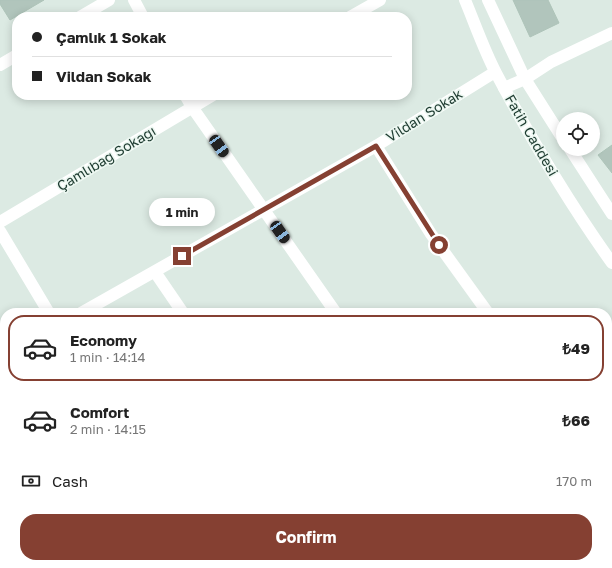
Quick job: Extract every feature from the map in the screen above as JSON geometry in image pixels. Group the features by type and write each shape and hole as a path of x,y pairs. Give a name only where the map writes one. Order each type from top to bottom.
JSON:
{"street":[{"path":"89,12 109,0"},
{"path":"134,0 140,12"},
{"path":"359,12 380,0"},
{"name":"Fatih Caddesi","path":"465,0 495,72 546,162 612,263"},
{"path":"488,0 525,79 556,128"},
{"path":"504,88 525,79 551,62 612,33"},
{"path":"0,65 12,58"},
{"name":"Vildan Sokak","path":"90,308 376,146 495,72"},
{"path":"188,100 333,308"},
{"name":"Çamlıbağ Sokağı","path":"0,222 204,100"},
{"path":"376,146 431,234 484,308"},
{"path":"575,156 612,214"},
{"path":"0,231 46,308"},
{"path":"155,272 180,308"}],"building":[{"path":"0,0 44,0 24,12 12,12 12,19 10,20 0,4"},
{"path":"513,0 548,0 559,23 530,37"},
{"path":"612,145 612,173 599,156"}],"route":[{"path":"182,256 376,146 439,245"}]}
